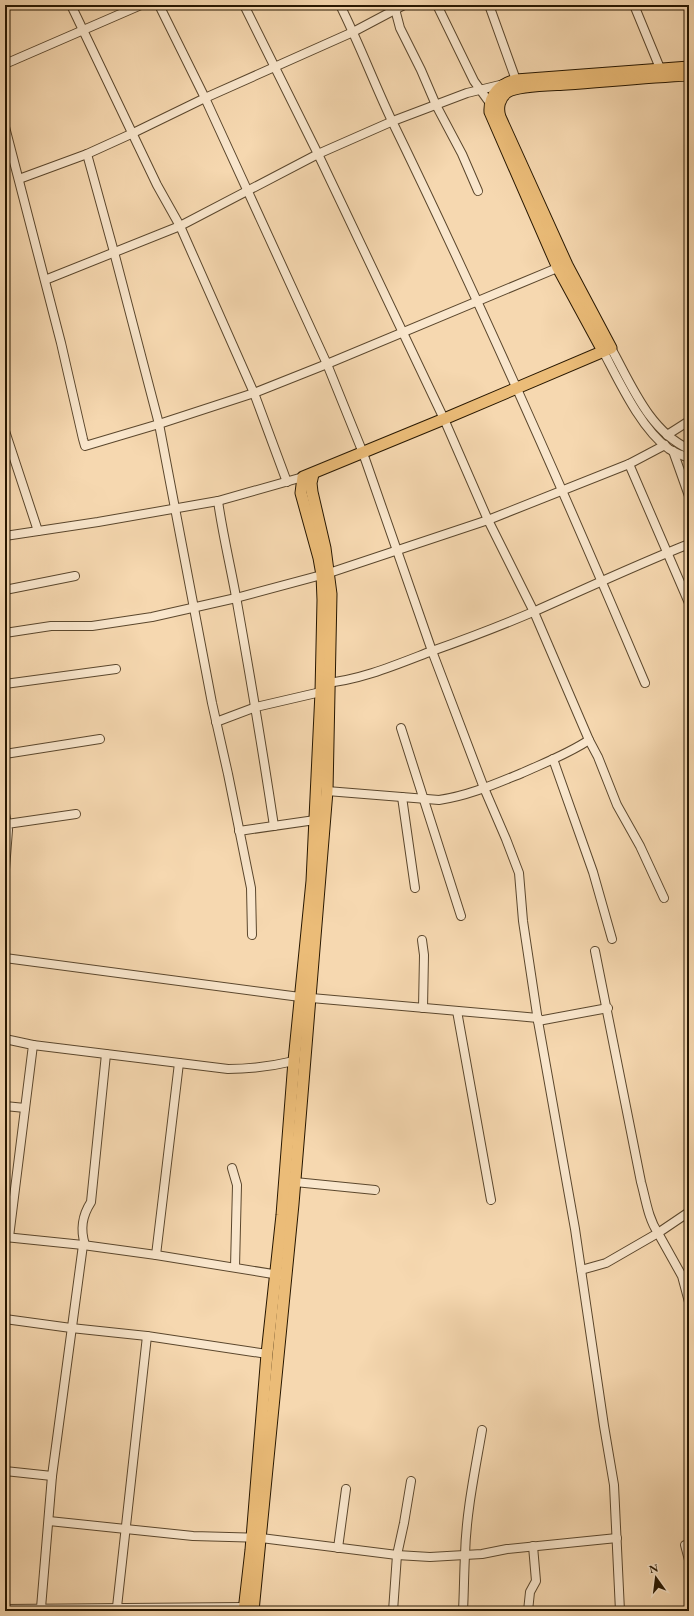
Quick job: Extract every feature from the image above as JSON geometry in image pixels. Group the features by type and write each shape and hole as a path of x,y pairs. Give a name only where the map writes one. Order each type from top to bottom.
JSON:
{"main road":[{"path":"607,353 598,341 490,112 500,102 505,94 509,91 521,88 662,72 689,66"},
{"path":"494,107 495,93 504,84 516,80 662,72 689,75"},
{"path":"563,266 607,353"},
{"path":"584,360 598,341"},
{"path":"256,1537 267,1354 295,1182 315,820 331,594 326,574 325,548 311,483 308,476 584,360 607,353"},
{"path":"247,1610 256,1537 280,1276 294,1061 305,998 327,791 325,687"}],"street":[{"path":"71,5 82,32 157,185 180,226 254,393 286,482"},
{"path":"5,64 82,32 141,5"},
{"path":"160,5 205,98 326,364 363,453 432,651 484,788 519,872 523,921 538,1019 581,1270 614,1485 620,1611"},
{"path":"244,5 318,154 444,419 488,520 534,612 589,740 598,757 617,805 640,846 664,898"},
{"path":"340,5 478,300 602,580 645,683"},
{"path":"19,179 87,154 132,134 205,98 353,32 404,5"},
{"path":"437,5 469,72 479,89 494,107"},
{"path":"489,5 516,80"},
{"path":"634,5 662,72"},
{"path":"395,9 400,28 421,70 436,105 462,154 478,191"},
{"path":"45,280 156,237 219,207 247,190 318,154 393,121 479,89 504,84"},
{"path":"5,128 61,343 84,445 87,446 254,393 563,266"},
{"path":"87,154 159,424 216,722 251,888 252,935"},
{"path":"607,353 654,422 667,436 689,449"},
{"path":"607,353 635,408 656,437 665,446 689,458"},
{"path":"667,436 689,421"},
{"path":"5,431 38,531"},
{"path":"5,634 52,626 92,626 152,617 236,598 326,574 488,520 562,489 629,464 665,446"},
{"path":"673,451 689,496"},
{"path":"629,464 689,603"},
{"path":"5,536 218,501 308,476"},
{"path":"218,501 225,546 256,707 274,826"},
{"path":"216,722 256,707 396,665 477,635 534,612 602,580 689,544"},
{"path":"5,590 74,576"},
{"path":"5,684 116,669"},
{"path":"401,728 461,916"},
{"path":"5,754 100,739"},
{"path":"327,791 439,800 453,798 484,788 552,759 589,740"},
{"path":"552,759 593,872 612,939"},
{"path":"402,797 415,888"},
{"path":"5,814 7,824 5,869"},
{"path":"7,824 76,814"},
{"path":"240,831 315,820"},
{"path":"422,940 424,955 423,1008"},
{"path":"596,951 641,1182 649,1213 653,1224 682,1276 689,1302"},
{"path":"5,958 305,998 457,1010 538,1019 608,1008"},
{"path":"457,1010 491,1200"},
{"path":"5,1039 32,1045 242,1069 279,1065 294,1061"},
{"path":"32,1045 7,1237 84,1245 156,1255 235,1267 280,1276"},
{"path":"41,1608 52,1476 71,1328 84,1245 82,1229 83,1218 91,1202 106,1054"},
{"path":"156,1255 179,1063"},
{"path":"5,1106 25,1108"},
{"path":"232,1168 237,1185 235,1267"},
{"path":"295,1182 375,1190"},
{"path":"581,1270 606,1263 658,1233 689,1212"},
{"path":"5,1319 147,1336 267,1354"},
{"path":"117,1607 147,1336"},
{"path":"463,1611 465,1587 464,1555 471,1496 482,1430"},
{"path":"5,1471 52,1476"},
{"path":"393,1611 397,1555 411,1481"},
{"path":"338,1548 346,1489"},
{"path":"49,1521 193,1536 256,1537 397,1555 430,1557 482,1554 507,1549 617,1538"},
{"path":"685,1545 689,1560"},
{"path":"528,1611 530,1592 536,1581 533,1546"},
{"path":"5,1609 117,1607 247,1610"}]}
